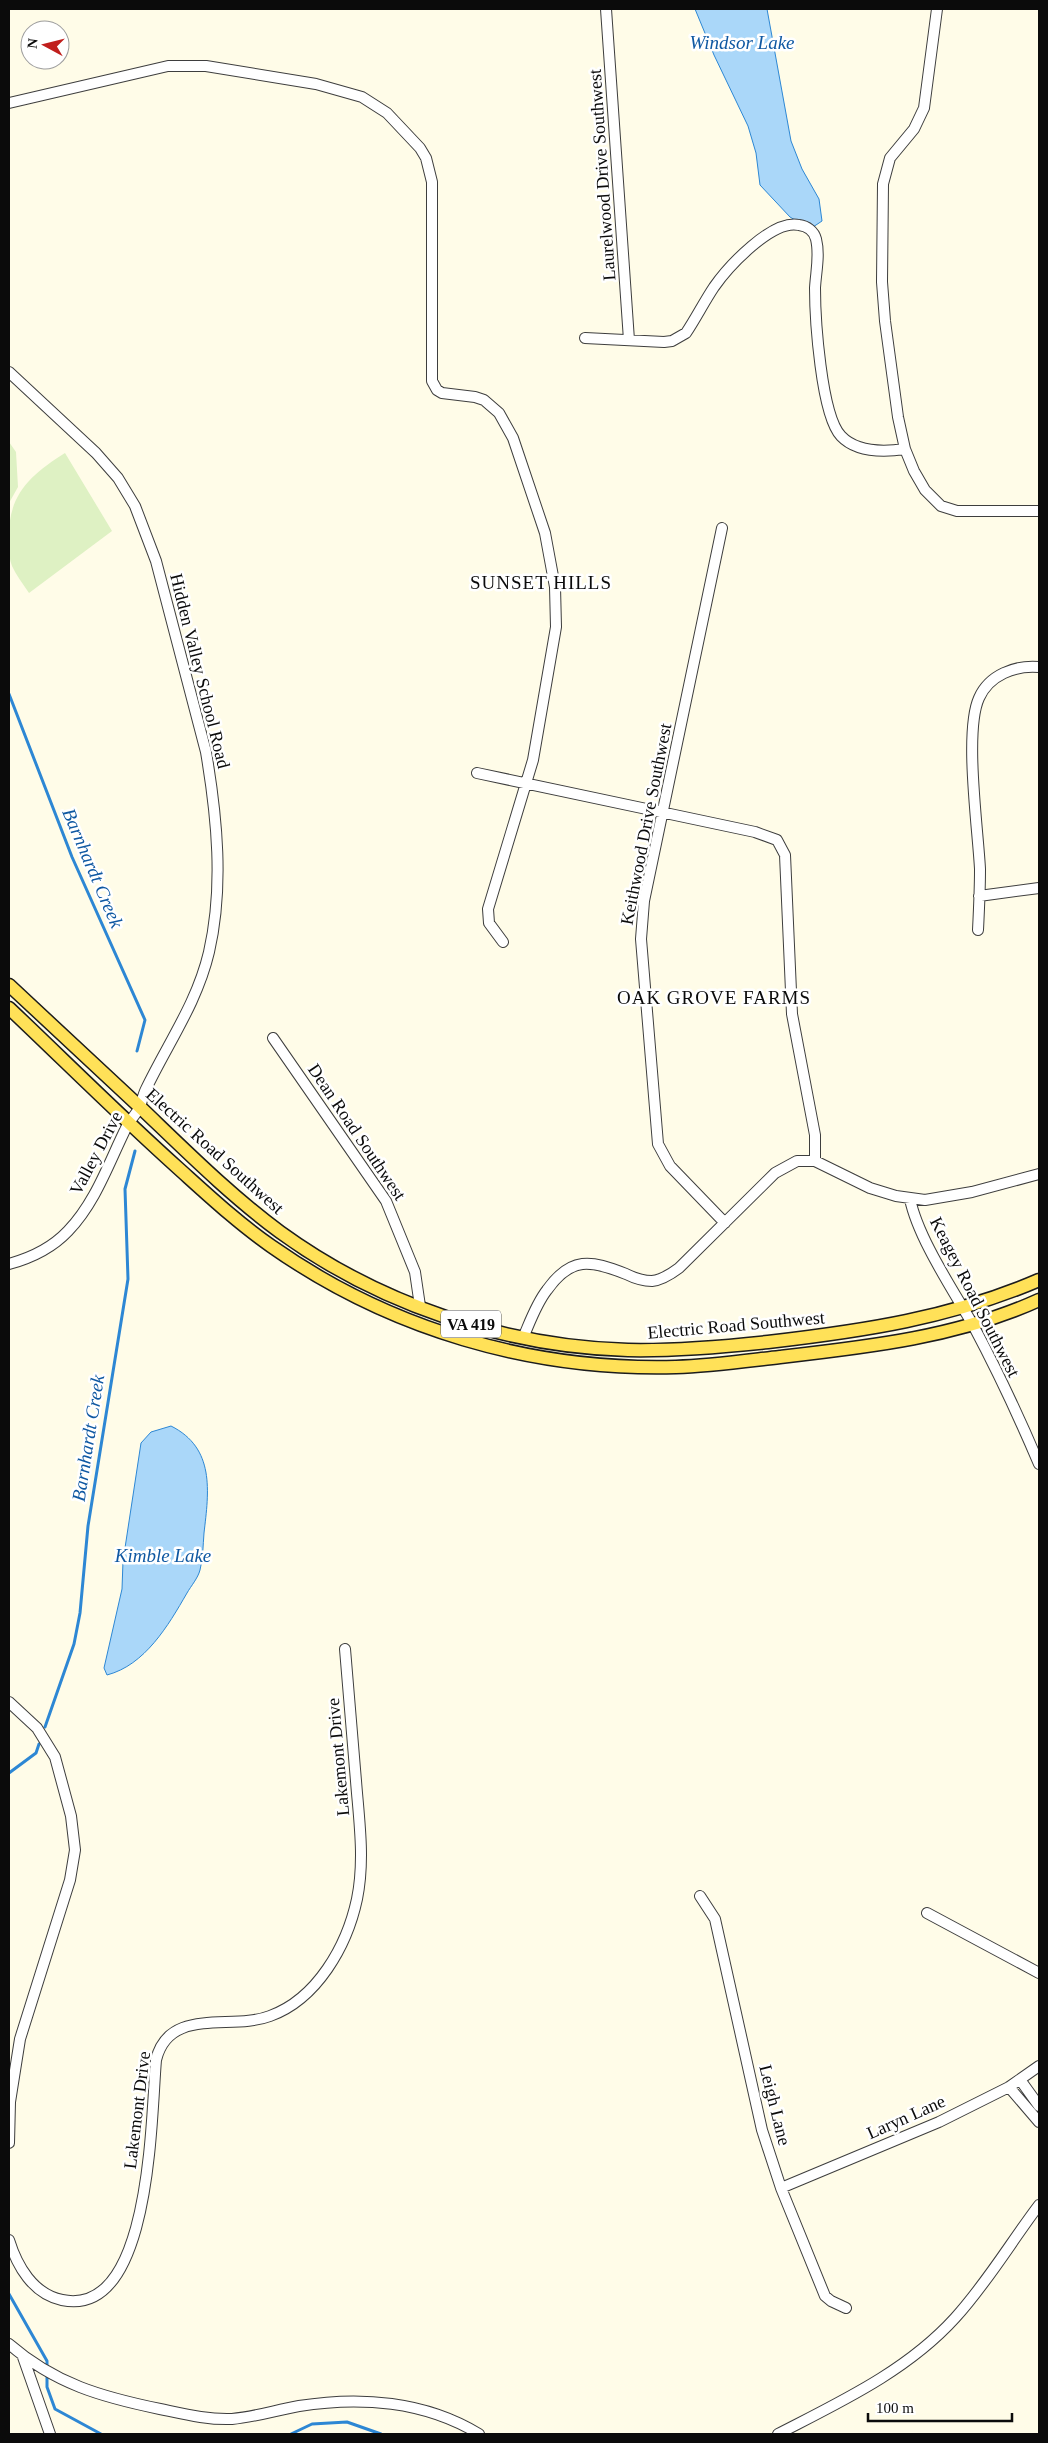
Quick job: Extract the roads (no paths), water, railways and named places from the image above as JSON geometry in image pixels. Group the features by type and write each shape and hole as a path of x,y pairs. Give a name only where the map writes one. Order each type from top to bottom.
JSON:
{"main road":[{"name":"Electric Road Southwest","path":"9,985 239,1200 282,1233 347,1273 456,1320 523,1338 587,1348 627,1350 716,1348 888,1326 962,1308 1039,1280"},
{"name":"Electric Road Southwest","path":"9,1008 128,1124 227,1212 300,1265 345,1291 412,1322 495,1348 586,1364 676,1367 728,1363 860,1347 921,1337 972,1325 1039,1300"}],"street":[{"name":"Laurelwood Drive Southwest","path":"606,9 629,340"},
{"path":"937,9 924,108 914,129 890,158 883,184 882,282 885,321 898,417 905,449 925,490 932,499 948,510 1039,511"},
{"path":"9,103 138,72 178,65 206,66 316,84 362,97 387,113 413,139 426,158 432,182 432,381 437,390 442,393 475,396 492,405 499,413 513,438 545,533 555,587 556,627 548,680 527,783 488,909 490,923 503,942"},
{"path":"585,338 664,342 680,338 686,333 724,274 743,254 775,230 787,225 801,225 812,232 817,246 815,296 817,334 834,427 845,440 864,448 877,451 905,449"},
{"name":"Hidden Valley School Road","path":"9,372 96,452 118,478 135,506 156,561 188,681 210,778 218,864 216,904 209,951 194,998 145,1090 140,1107"},
{"name":"Keithwood Drive Southwest","path":"722,528 644,901 641,939 657,1136 663,1156 670,1166 725,1223"},
{"path":"978,930 980,896 972,745 974,712 983,691 1000,675 1022,667 1039,667"},
{"path":"477,773 663,811 755,832 777,840 783,848 792,1014 815,1135 815,1161"},
{"path":"980,896 1039,888"},
{"name":"Dean Road Southwest","path":"273,1038 386,1201 412,1263 420,1306"},
{"name":"Valley Drive","path":"9,1264 30,1257 68,1231 94,1195 128,1124 140,1107"},
{"path":"523,1338 542,1296 556,1278 566,1270 576,1264 596,1263 642,1280 660,1279 679,1268 786,1165 797,1161 815,1161 870,1188 910,1199 938,1198 972,1192 1039,1174"},
{"name":"Keagey Road Southwest","path":"910,1199 915,1217 972,1325 1039,1464"},
{"name":"Lakemont Drive","path":"9,2240 22,2270 29,2280 48,2295 60,2299 84,2301 102,2291 120,2267 129,2249 141,2211 156,2060 161,2046 171,2034 193,2024 253,2020 282,2011 306,1994 331,1962 352,1918 361,1871 360,1829 345,1649"},
{"path":"9,1702 37,1728 55,1757 72,1816 75,1850 70,1880 20,2039 13,2074 9,2144"},
{"name":"Leigh Lane","path":"700,1896 716,1919 762,2130 781,2188 825,2296 830,2301 846,2308"},
{"path":"927,1913 1039,1973"},
{"name":"Laryn Lane","path":"781,2188 939,2122 1021,2081 1039,2066"},
{"path":"1021,2081 1039,2106"},
{"path":"1009,2087 1039,2122"},
{"path":"778,2434 869,2385 928,2344 956,2318 973,2297 1039,2205"},
{"path":"9,2344 23,2357 61,2380 110,2398 209,2418 247,2417 326,2402 366,2402 395,2404 434,2413 479,2434"},
{"path":"23,2357 50,2434"}],"water":[{"name":"Windsor Lake","path":"695,9 767,9 791,141 802,169 819,199 822,221 810,229 790,217 760,185 756,153 748,126 714,55"},
{"name":"Kimble Lake","path":"171,1426 185,1435 195,1446 202,1458 206,1472 207,1502 200,1570 172,1618 154,1643 133,1663 107,1675 104,1668 122,1589 123,1561 141,1443 151,1432"}],"waterway":[{"name":"Barnhardt Creek","path":"9,694 72,857 145,1020 137,1051"},
{"name":"Barnhardt Creek","path":"45,1727 74,1644 80,1613 88,1526 128,1279 125,1189 135,1151"},
{"name":"Barnhardt Creek","path":"9,1773 36,1753 39,1744"},
{"name":"Barnhardt Creek","path":"9,2294 47,2361 47,2387 55,2409 101,2434"},
{"name":"Barnhardt Creek","path":"291,2434 312,2424 347,2422 381,2434"}],"district":[{"name":"SUNSET HILLS","path":"541,582"},
{"name":"OAK GROVE FARMS","path":"714,997"}]}
